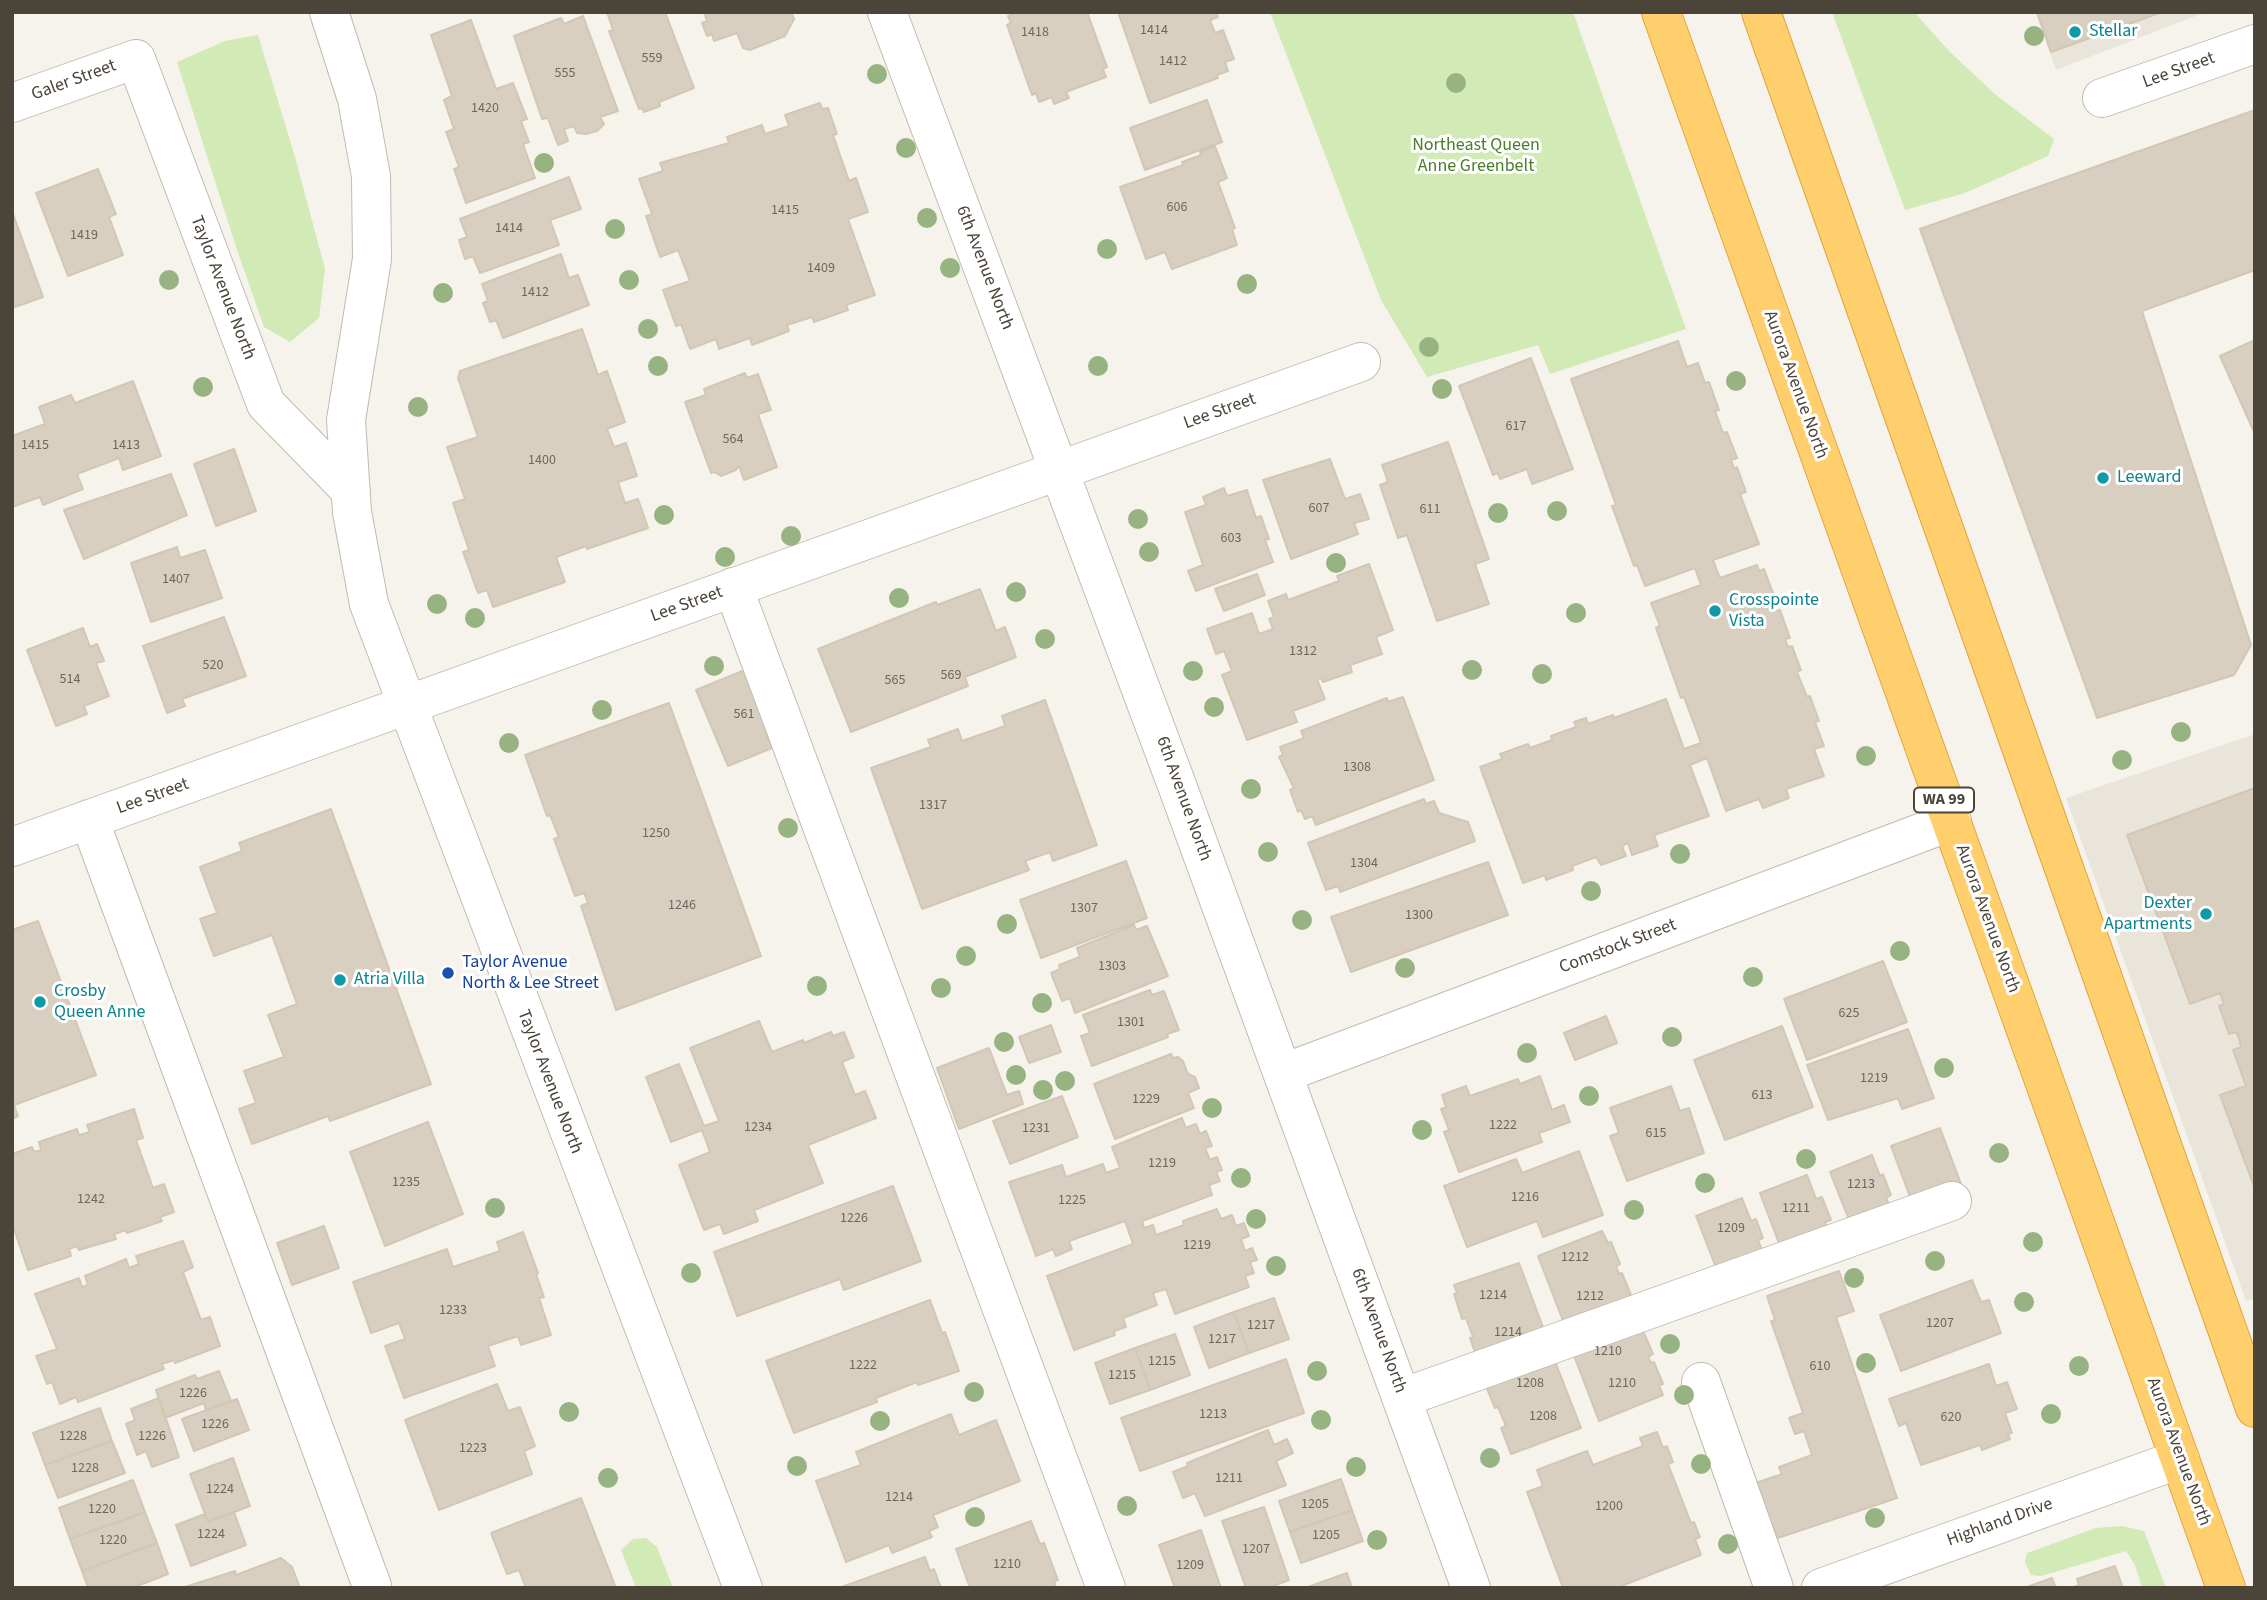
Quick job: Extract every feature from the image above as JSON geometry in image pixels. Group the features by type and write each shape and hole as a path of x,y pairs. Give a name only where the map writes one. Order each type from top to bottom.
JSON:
{"highway":[{"name":"Aurora Avenue North","path":"1661,12 2227,1588"},
{"path":"1761,12 2255,1408"}],"street":[{"name":"Taylor Avenue North","path":"329,12 357,99 371,176 372,259 346,420 352,512 369,604 743,1588"},
{"name":"6th Avenue North","path":"887,12 1284,1073 1471,1588"},
{"name":"Lee Street","path":"2102,98 2255,44"},
{"name":"Taylor Avenue North","path":"136,59 265,404 351,491"},
{"name":"Galer Street","path":"12,103 136,59"},
{"name":"Lee Street","path":"12,847 1361,362"},
{"path":"733,587 1106,1588"},
{"path":"89,820 372,1586"},
{"name":"Comstock Street","path":"1284,1073 1952,821"},
{"path":"1402,1398 1952,1201"},
{"path":"1701,1382 1774,1588"},
{"name":"Highland Drive","path":"1821,1588 2179,1459"}],"shaded area":[{"path":"2035,12 2206,12 2056,70"},
{"path":"2255,734 2255,1298 2246,1301 2066,798"}],"green space":[{"name":"Northeast Queen Anne Greenbelt","path":"1270,12 1573,12 1686,329 1550,374 1538,345 1427,377 1381,300"},
{"path":"1832,12 1914,12 1951,53 1996,95 2054,139 2048,156 1965,193 1905,210"},
{"path":"258,35 325,269 319,318 290,342 264,327 177,62 225,41"},
{"path":"2122,1526 2144,1531 2166,1588 2142,1588 2135,1565 2126,1551 2041,1576 2031,1575 2025,1562 2027,1553 2096,1528"},
{"path":"646,1538 657,1547 673,1588 636,1588 621,1550 633,1539"}],"building":[{"path":"607,12 665,12 694,88 659,102 660,106 644,112 642,108 639,109 609,31 613,30"},
{"path":"704,12 791,12 794,19 785,36 750,50 743,48 737,33 714,41 712,34 707,36 702,23 707,21"},
{"path":"1019,12 1087,12 1107,67 1103,69 1106,77 1066,92 1069,98 1054,104 1052,97 1039,102 1036,93 1032,95 1007,25 1011,23 1008,16"},
{"path":"1118,12 1216,12 1218,17 1210,20 1215,33 1223,30 1234,59 1225,62 1228,71 1217,75 1218,78 1150,103"},
{"name":"Stellar","path":"2037,12 2162,12 2051,52"},
{"path":"583,16 618,111 600,117 604,124 597,131 586,134 577,133 574,126 564,129 568,141 558,145 548,118 542,119 514,36 561,18 564,24"},
{"path":"471,20 496,89 513,83 527,119 521,121 529,142 523,144 535,178 466,203 454,169 459,167 446,132 454,129 444,100 452,96 431,35"},
{"path":"1207,100 1222,142 1145,170 1130,128"},
{"path":"820,103 822,109 828,108 837,134 833,135 849,181 856,178 868,212 848,219 875,295 846,305 848,310 814,322 812,317 787,325 789,331 752,345 750,338 719,349 716,339 690,349 681,324 676,326 663,290 690,281 678,250 660,257 646,216 652,214 639,179 663,171 660,163 729,143 727,137 762,125 765,134 789,126 785,115"},
{"name":"Leeward","path":"2255,110 2255,270 2142,311 2251,645 2234,675 2097,718 1920,229"},
{"path":"1215,146 1227,178 1218,182 1235,228 1232,229 1237,245 1172,269 1165,252 1146,259 1120,187 1183,165 1182,162"},
{"path":"98,169 116,214 109,217 123,255 68,276 36,193"},
{"path":"569,177 581,209 550,220 559,245 480,273 473,256 465,259 459,240 467,237 460,219"},
{"path":"12,211 43,297 12,308"},
{"path":"561,254 569,278 578,275 589,305 503,338 496,320 490,322 483,303 488,301 482,284"},
{"path":"582,329 598,375 607,371 625,422 607,429 614,447 626,443 637,476 618,482 625,503 638,499 648,528 556,557 565,582 493,607 487,590 478,593 463,552 469,550 453,503 465,499 447,447 478,437 458,378 460,371"},
{"path":"2255,340 2255,434 2220,356"},
{"name":"Crosspointe Vista","path":"1678,341 1687,367 1698,363 1705,383 1709,382 1719,410 1715,411 1723,433 1727,432 1737,458 1731,460 1734,469 1737,467 1746,492 1740,494 1759,544 1713,560 1720,578 1757,565 1759,571 1764,569 1773,593 1769,595 1775,612 1780,610 1790,638 1785,639 1788,647 1792,646 1801,670 1797,672 1819,721 1815,722 1824,746 1814,749 1824,776 1786,789 1789,798 1763,808 1759,799 1726,811 1707,758 1690,765 1709,816 1654,835 1658,846 1632,855 1628,843 1622,846 1626,856 1601,865 1596,857 1572,866 1573,870 1546,880 1545,875 1523,883 1480,767 1502,759 1500,754 1528,744 1530,748 1552,740 1551,736 1576,727 1574,722 1586,718 1588,724 1613,715 1614,718 1666,699 1684,749 1701,743 1684,697 1681,698 1656,628 1660,626 1651,603 1701,585 1695,568 1645,586 1637,565 1634,566 1612,506 1616,505 1571,379"},
{"path":"1531,358 1573,469 1532,484 1527,469 1500,479 1498,473 1493,475 1459,386"},
{"path":"745,373 747,378 758,374 771,410 758,414 777,467 744,480 739,466 721,476 711,473 685,402 706,395 704,389"},
{"path":"133,381 161,456 123,470 119,458 77,474 83,489 43,505 40,497 12,507 12,436 45,424 39,407 71,395 75,403"},
{"path":"1448,442 1489,559 1475,564 1489,604 1437,621 1407,535 1398,538 1380,485 1388,482 1382,465"},
{"path":"234,449 256,511 216,526 194,464"},
{"path":"1330,459 1345,499 1360,494 1369,519 1354,523 1358,534 1291,559 1263,480"},
{"path":"171,474 187,515 84,559 64,510"},
{"path":"1224,488 1227,496 1247,490 1256,518 1261,516 1269,539 1265,540 1273,562 1196,591 1188,571 1203,565 1185,512 1206,505 1203,497"},
{"path":"177,547 180,558 205,550 222,598 151,622 131,563"},
{"path":"1369,564 1393,630 1376,637 1382,654 1350,665 1352,672 1323,682 1321,678 1317,679 1325,699 1293,711 1297,722 1247,740 1222,675 1232,671 1224,651 1216,654 1207,629 1252,613 1259,634 1273,629 1269,619 1274,617 1268,601 1286,594 1288,600 1339,581 1337,576"},
{"path":"1257,574 1265,595 1224,611 1215,589"},
{"path":"980,589 996,631 1005,627 1016,657 965,677 968,686 851,732 818,649 936,602 937,605"},
{"path":"224,617 246,676 182,699 185,706 167,713 143,646"},
{"path":"83,628 90,647 97,644 104,661 96,663 109,696 84,706 87,714 56,726 27,650"},
{"path":"745,670 770,730 766,732 772,748 728,766 696,690"},
{"path":"1403,697 1434,780 1316,825 1312,816 1305,819 1301,810 1298,812 1290,790 1294,788 1279,757 1283,755 1280,747 1304,738 1301,731 1387,698 1388,702"},
{"path":"1045,700 1097,845 1053,861 1050,852 1025,861 1029,870 922,909 871,768 931,747 928,740 958,729 962,741 1005,726 1002,716"},
{"path":"669,703 761,956 616,1010 581,906 588,903 584,893 575,896 554,839 559,837 550,815 547,816 525,755"},
{"name":"Dexter Apartments","path":"2255,788 2255,1189 2220,1095 2246,1086 2233,1050 2241,1047 2239,1038 2236,1032 2229,1034 2219,1006 2224,1004 2220,993 2190,1004 2127,835"},
{"path":"1424,799 1426,804 1434,801 1439,813 1468,822 1475,841 1340,892 1338,886 1326,890 1308,843"},
{"name":"Atria Villa","path":"331,809 431,1084 330,1121 328,1116 252,1144 239,1109 256,1103 244,1071 284,1057 268,1015 297,1004 272,935 214,956 200,919 217,913 200,867 242,851 239,843"},
{"path":"1126,861 1147,918 1041,958 1020,900"},
{"path":"1488,862 1508,915 1351,972 1331,917"},
{"name":"Crosby Queen Anne","path":"38,921 96,1075 14,1105 18,1116 12,1119 12,930"},
{"path":"1134,925 1136,930 1147,926 1168,976 1075,1013 1070,998 1062,1001 1051,973 1060,969 1059,965 1080,957 1077,948"},
{"path":"1883,961 1907,1022 1807,1060 1784,999"},
{"path":"1150,990 1152,995 1164,991 1179,1030 1167,1034 1168,1037 1092,1066 1081,1036 1090,1033 1083,1015"},
{"path":"1606,1016 1617,1043 1575,1060 1564,1033"},
{"path":"759,1021 772,1052 831,1032 833,1036 844,1032 854,1057 842,1062 855,1095 865,1091 876,1118 808,1145 823,1183 754,1210 758,1221 724,1234 720,1224 704,1230 679,1165 710,1152 702,1130 671,1142 646,1077 679,1064 704,1126 719,1121 690,1048"},
{"path":"1051,1025 1061,1052 1029,1063 1019,1037"},
{"path":"1782,1026 1813,1107 1725,1140 1694,1060"},
{"path":"1908,1029 1934,1098 1902,1109 1898,1098 1828,1120 1807,1065"},
{"path":"989,1048 1007,1095 1019,1091 1023,1104 959,1129 937,1068"},
{"path":"1171,1054 1173,1058 1178,1057 1183,1061 1188,1074 1195,1077 1199,1088 1188,1093 1194,1108 1115,1139 1094,1084"},
{"path":"1540,1076 1552,1110 1564,1105 1570,1122 1539,1133 1542,1142 1459,1172 1444,1132 1449,1130 1441,1109 1446,1107 1442,1095 1466,1086 1470,1096 1518,1079 1520,1084"},
{"path":"1671,1086 1680,1111 1689,1108 1704,1153 1627,1181 1610,1136 1619,1133 1610,1108"},
{"path":"1062,1096 1078,1137 1010,1164 993,1121"},
{"path":"134,1109 143,1138 136,1140 153,1188 164,1184 174,1212 160,1217 162,1221 127,1233 126,1230 114,1234 116,1239 79,1250 77,1246 69,1249 71,1256 28,1270 12,1223 12,1154 32,1147 34,1152 41,1150 39,1142 77,1129 79,1135 90,1132 87,1125"},
{"path":"1182,1118 1186,1128 1196,1124 1200,1134 1206,1131 1212,1146 1205,1148 1210,1160 1217,1157 1222,1170 1216,1172 1220,1181 1209,1185 1212,1195 1142,1221 1144,1228 1153,1225 1156,1235 1184,1225 1183,1221 1217,1209 1221,1219 1232,1215 1236,1226 1244,1223 1249,1236 1241,1239 1245,1251 1252,1248 1257,1260 1250,1262 1254,1273 1245,1276 1249,1287 1175,1314 1166,1289 1153,1293 1157,1305 1123,1318 1126,1327 1114,1331 1115,1335 1074,1350 1047,1276 1133,1244 1125,1221 1069,1241 1072,1249 1056,1256 1053,1249 1036,1256 1009,1182 1062,1165 1066,1177 1103,1164 1106,1173 1120,1168 1112,1147"},
{"path":"428,1122 463,1214 385,1246 350,1152"},
{"path":"1940,1128 1964,1192 1915,1210 1891,1146"},
{"path":"1579,1151 1603,1215 1543,1237 1537,1221 1467,1247 1444,1186 1516,1159 1522,1173"},
{"path":"1872,1155 1891,1195 1886,1198 1893,1214 1853,1230 1830,1172"},
{"path":"1807,1175 1816,1199 1822,1197 1831,1220 1825,1222 1831,1237 1783,1254 1760,1193"},
{"path":"893,1186 921,1261 844,1290 840,1279 737,1316 714,1252"},
{"path":"1742,1198 1751,1221 1756,1219 1763,1238 1758,1240 1766,1260 1720,1278 1696,1216"},
{"path":"324,1226 339,1268 292,1285 277,1243"},
{"path":"1602,1231 1608,1243 1611,1242 1620,1264 1616,1266 1619,1274 1622,1273 1631,1295 1627,1297 1631,1307 1567,1331 1538,1256"},
{"path":"523,1232 538,1273 536,1274 544,1297 539,1298 551,1335 521,1345 518,1336 488,1346 495,1366 404,1398 385,1346 405,1339 399,1323 371,1333 353,1282 447,1249 453,1267 500,1251 497,1242"},
{"path":"183,1241 193,1267 183,1272 201,1320 210,1317 220,1346 175,1363 174,1360 162,1364 164,1369 78,1402 76,1397 60,1404 52,1382 47,1384 36,1356 57,1349 35,1294 79,1278 82,1287 88,1285 85,1276 126,1259 129,1268 139,1264 136,1256"},
{"path":"1519,1263 1547,1338 1477,1358 1470,1338 1473,1337 1466,1318 1462,1319 1454,1294 1457,1293 1454,1285"},
{"path":"1839,1271 1854,1311 1836,1317 1897,1498 1769,1541 1750,1485 1782,1474 1779,1467 1812,1455 1804,1431 1795,1434 1789,1418 1803,1413 1771,1321 1775,1320 1767,1296"},
{"path":"1972,1280 1981,1302 1989,1300 2001,1333 1901,1371 1880,1315"},
{"path":"1274,1298 1289,1339 1249,1353 1234,1312"},
{"path":"930,1300 959,1371 918,1385 917,1382 876,1398 877,1402 794,1433 766,1361"},
{"path":"1234,1312 1249,1353 1209,1368 1194,1327"},
{"path":"1643,1331 1653,1354 1648,1357 1651,1363 1654,1362 1663,1384 1659,1385 1663,1395 1599,1421 1570,1345"},
{"path":"1175,1334 1190,1375 1150,1390 1135,1348"},
{"path":"1135,1348 1150,1390 1110,1404 1095,1363"},
{"path":"1551,1351 1581,1428 1511,1454 1501,1428 1506,1426 1485,1384"},
{"path":"1286,1359 1304,1413 1140,1471 1121,1418"},
{"path":"1989,1364 1996,1386 2007,1382 2017,1409 2005,1413 2012,1433 2008,1434 2010,1439 1982,1450 1980,1445 1921,1465 1906,1423 1899,1426 1889,1399"},
{"path":"219,1371 231,1401 206,1410 204,1403 165,1418 156,1390 195,1375 197,1379"},
{"path":"497,1384 508,1411 520,1407 535,1446 524,1451 532,1474 439,1510 405,1420"},
{"path":"159,1398 179,1457 152,1467 146,1451 137,1455 126,1424 135,1420 131,1409"},
{"path":"237,1399 249,1430 194,1451 182,1419"},
{"path":"100,1408 112,1441 45,1465 33,1433"},
{"path":"951,1414 959,1435 996,1420 1020,1481 933,1515 938,1527 929,1531 932,1537 892,1553 889,1545 846,1562 816,1481 861,1465 856,1452"},
{"path":"1268,1430 1274,1445 1287,1439 1293,1453 1276,1461 1286,1485 1205,1516 1195,1493 1183,1498 1173,1472 1188,1466 1187,1463"},
{"path":"1657,1432 1663,1448 1667,1446 1673,1462 1668,1464 1691,1523 1694,1522 1700,1537 1695,1539 1701,1555 1616,1588 1563,1588 1527,1492 1543,1486 1537,1470 1587,1451 1593,1465 1643,1446 1640,1438"},
{"path":"112,1441 125,1473 58,1498 45,1465"},
{"path":"233,1458 250,1506 208,1522 190,1474"},
{"path":"1341,1479 1352,1510 1290,1532 1279,1501"},
{"path":"133,1480 145,1512 70,1539 59,1508"},
{"path":"581,1498 616,1588 526,1588 519,1570 507,1574 491,1533"},
{"path":"1264,1507 1289,1580 1268,1588 1246,1588 1222,1521"},
{"path":"1352,1510 1363,1541 1301,1563 1290,1532"},
{"path":"145,1512 157,1543 82,1571 70,1539"},
{"path":"234,1512 246,1545 191,1566 176,1525 205,1514 208,1522"},
{"path":"1031,1521 1040,1544 1044,1543 1058,1580 1054,1581 1056,1588 970,1588 956,1549"},
{"path":"1201,1530 1221,1588 1175,1588 1159,1545"},
{"path":"157,1543 168,1574 132,1588 88,1588 82,1571"},
{"path":"925,1557 930,1571 934,1569 941,1588 839,1588"},
{"path":"281,1558 292,1567 300,1588 182,1588 235,1571 236,1575"},
{"path":"2115,1566 2123,1588 2072,1588 2079,1585 2077,1579"},
{"path":"1347,1573 1352,1588 1305,1588"},
{"path":"2052,1578 2056,1588 2024,1588"}],"place":[{"name":"Stellar","path":"2075,32"},
{"name":"Leeward","path":"2103,478"},
{"name":"Crosspointe Vista","path":"1715,611"},
{"name":"Dexter Apartments","path":"2206,914"},
{"name":"Taylor Avenue North & Lee Street","path":"448,973"},
{"name":"Atria Villa","path":"340,980"},
{"name":"Crosby Queen Anne","path":"40,1002"}]}
